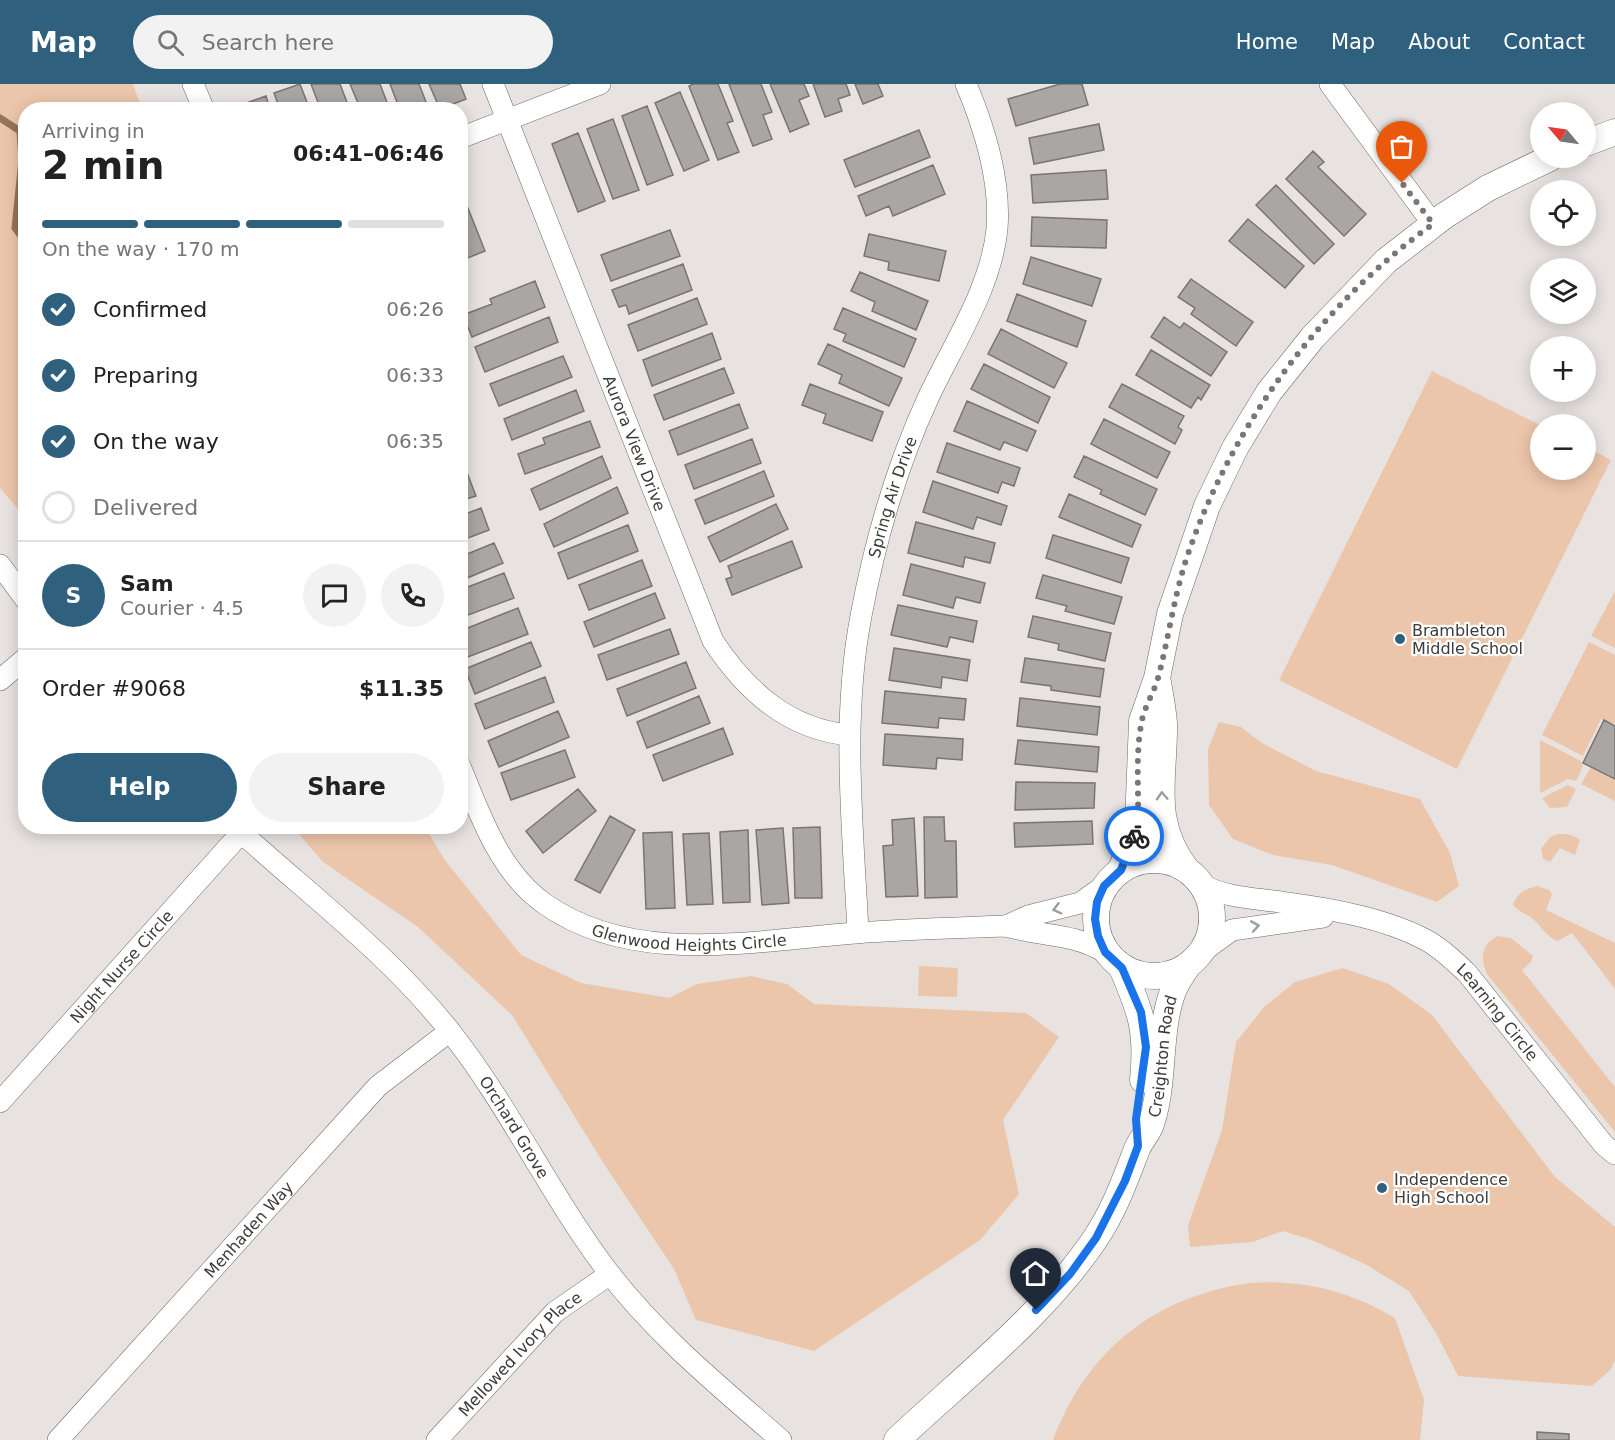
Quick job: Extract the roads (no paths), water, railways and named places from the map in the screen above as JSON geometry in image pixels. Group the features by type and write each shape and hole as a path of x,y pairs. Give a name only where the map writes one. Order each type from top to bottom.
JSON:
{"street":[{"path":"193,84 201,102"},
{"name":"Aurora View Drive","path":"493,84 713,641 744,683 783,715 825,733 849,735"},
{"path":"468,135 600,84"},
{"name":"Spring Air Drive","path":"858,932 849,735 860,617 877,544 899,473 929,398 990,264 997,229 996,185 986,141 966,84"},
{"path":"1330,84 1433,224"},
{"path":"1596,139 1615,132"},
{"name":"Creighton Road","path":"1138,1146 1136,1119 1146,1047 1141,1012 1098,936 1095,919 1097,902 1113,878 1138,825 1142,721 1157,678 1170,614 1188,555 1207,506 1269,392 1351,295 1386,261 1433,224 1488,188 1530,168"},
{"path":"0,565 18,589"},
{"path":"0,680 18,665"},
{"name":"Creighton Road","path":"897,1440 1036,1310 1070,1274 1112,1210 1138,1146 1152,1123 1160,1082 1168,1011 1174,990 1210,935 1212,917 1210,901 1171,849 1164,824 1161,794 1164,722 1157,678"},
{"name":"Glenwood Heights Circle","path":"468,786 482,822 501,855 519,880 544,904 567,917 629,938 664,944 1006,926 1029,933 1077,938 1113,960"},
{"name":"Night Nurse Circle","path":"0,1102 234,834"},
{"name":"Orchard Grove","path":"242,834 376,954 450,1031 476,1067 610,1274 667,1340 781,1440"},
{"path":"1113,878 1136,862 1153,860 1170,862 1194,877"},
{"name":"Learning Circle","path":"1194,877 1217,892 1246,900 1286,902 1348,914 1424,939 1452,959 1604,1145 1615,1154"},
{"name":"Glenwood Heights Circle","path":"1006,926 1028,916 1080,903 1113,878"},
{"name":"Learning Circle","path":"1195,959 1233,930 1348,914"},
{"name":"Creighton Road","path":"1113,960 1137,975 1154,977 1171,974 1195,959"},
{"name":"Menhaden Way","path":"58,1440 378,1086 450,1031"},
{"name":"Mellowed Ivory Place","path":"437,1440 555,1312 610,1274"}],"waterway":[{"path":"0,118 18,130"},
{"path":"18,199 15,228 18,232"}],"place":[{"name":"Brambleton Middle School","path":"1400,639"},
{"name":"Independence High School","path":"1382,1188"}]}
